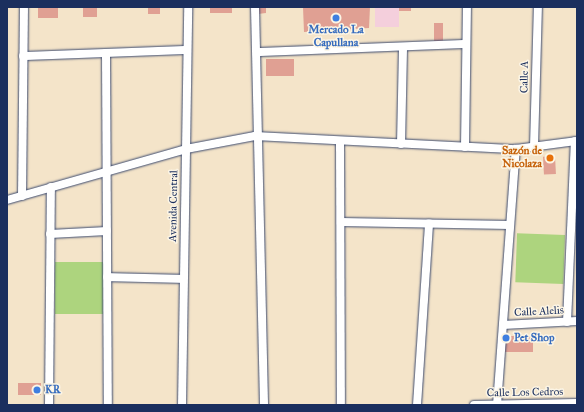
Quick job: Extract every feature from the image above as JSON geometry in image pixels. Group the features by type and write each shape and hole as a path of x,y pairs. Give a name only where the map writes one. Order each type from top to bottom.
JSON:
{"street":[{"path":"22,196 24,7"},
{"name":"Avenida Central","path":"182,405 188,7"},
{"path":"255,7 258,52 260,137 264,405"},
{"path":"465,147 467,7"},
{"name":"Calle A","path":"534,147 538,7"},
{"path":"258,52 466,44"},
{"path":"400,144 403,47"},
{"path":"23,56 187,50"},
{"path":"106,53 108,405"},
{"path":"7,200 186,149 260,137 340,142 516,149 576,141 567,322"},
{"path":"340,142 341,405"},
{"path":"497,404 516,149"},
{"path":"49,405 51,187"},
{"path":"341,222 510,225"},
{"path":"417,405 429,223"},
{"path":"50,234 107,231"},
{"path":"107,277 184,279"},
{"name":"Calle Alelis","path":"503,325 577,321"},
{"name":"Calle Los Cedros","path":"474,405 577,403"}],"shaded area":[{"path":"375,7 399,7 399,27 375,27"}],"green space":[{"path":"517,233 565,235 563,284 515,282"},
{"path":"55,262 103,262 103,314 55,314"}],"building":[{"path":"38,7 58,7 58,18 38,18"},
{"path":"83,7 97,7 97,17 83,17"},
{"path":"148,7 160,7 160,14 148,14"},
{"path":"210,7 232,7 232,13 210,13"},
{"path":"258,7 266,7 266,13 258,14"},
{"name":"Mercado La Capullana","path":"303,7 370,7 369,28 304,32"},
{"path":"399,7 411,7 411,11 399,11"},
{"path":"434,23 443,23 443,41 434,41"},
{"path":"266,59 294,59 294,76 266,76"},
{"path":"555,156 556,174 544,175 543,157"},
{"path":"504,336 533,336 533,352 504,352"},
{"path":"18,383 41,383 41,395 18,395"}],"place":[{"name":"Mercado La Capullana","path":"336,18"},
{"name":"Sazón de Nicolaza","path":"550,158"},
{"name":"Pet Shop","path":"506,338"},
{"name":"KR","path":"37,390"}]}
